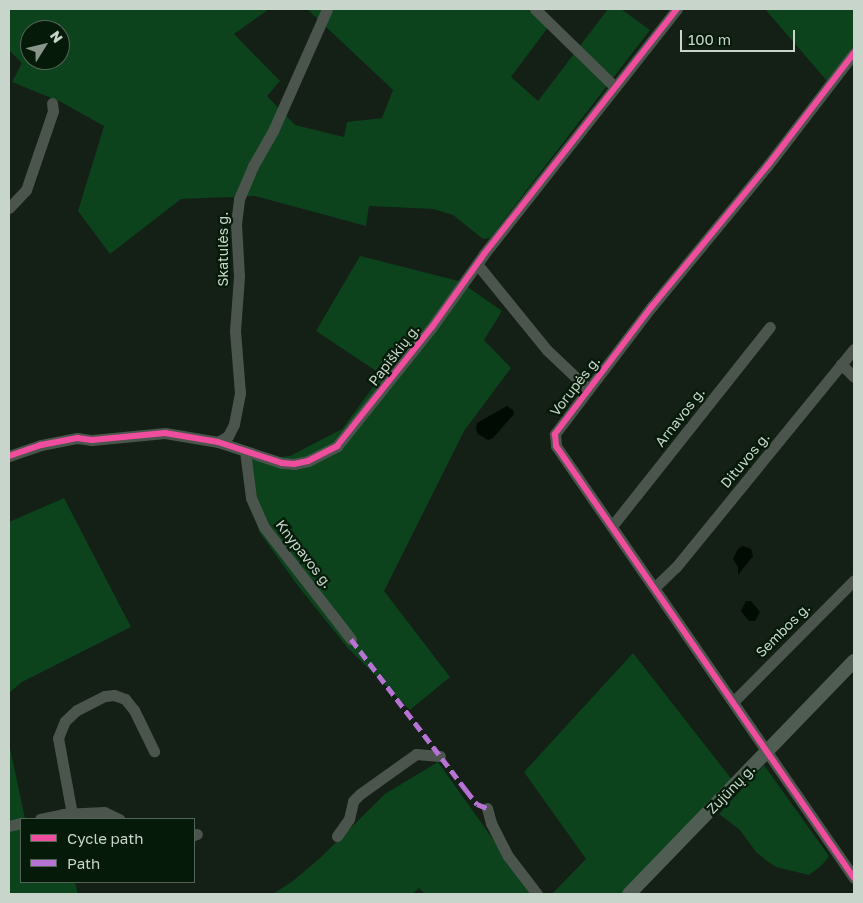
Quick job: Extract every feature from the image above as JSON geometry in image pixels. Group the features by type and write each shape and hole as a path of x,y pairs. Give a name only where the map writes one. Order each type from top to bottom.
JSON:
{"main road":[{"name":"Zujūnų g.","path":"629,894 854,661"}],"street":[{"name":"Skatulės g.","path":"218,442 228,436 234,424 240,393 235,330 239,276 236,224 239,199 253,166 273,131 328,9"},
{"path":"535,9 616,87"},
{"name":"Papiškių g.","path":"9,456 41,445 77,438 92,440 165,433 218,442 282,463 294,464 308,461 337,446 432,327 477,264 677,9"},
{"name":"Vorupės g.","path":"854,53 768,165 652,306 554,434 555,442 854,878"},
{"path":"9,208 26,190 53,111 52,103"},
{"path":"477,264 547,350 588,389"},
{"name":"Arnavos g.","path":"612,526 770,327"},
{"name":"Dituvos g.","path":"655,587 676,567 854,349"},
{"path":"841,364 854,377"},
{"name":"Knypavos g.","path":"245,451 251,498 264,527 351,639"},
{"name":"Sembos g.","path":"734,702 854,580"},
{"path":"72,814 58,738 65,721 77,710 105,696 114,695 125,699 134,710 154,752"},
{"path":"337,836 349,819 353,801 360,794 416,754 440,756"},
{"path":"487,808 491,823 508,856 537,894"},
{"path":"46,818 104,812 117,818"}],"green space":[{"path":"9,9 269,9 234,34 280,81 267,96 295,125 344,137 347,122 382,118 393,90 307,9 528,9 549,26 511,77 538,101 608,9 621,9 650,30 490,238 483,239 453,215 433,209 369,206 366,226 255,196 181,199 110,254 78,211 104,126 61,102 12,82 20,67 20,70 70,70 70,20 20,20 20,61 9,50"},
{"path":"765,9 854,9 854,46 827,81"},
{"path":"360,256 459,281 502,311 484,340 511,368 464,431 384,591 450,677 410,710 347,647 298,586 260,533 247,494 250,460 290,456 342,429 382,375 316,331"},
{"path":"64,498 131,627 22,682 9,693 9,522"},
{"path":"633,653 733,781 623,894 552,894 586,859 524,772"},
{"path":"9,743 25,818 20,818 20,883 75,883 78,894 9,894"},
{"path":"438,762 532,894 425,894 419,888 412,894 273,894 293,881 320,858 385,794"},
{"path":"764,765 829,856 822,865 809,875 776,867 767,861 756,852 740,830 719,814"}],"shaded area":[{"path":"507,406 513,410 514,414 493,438 488,440 478,434 476,430 477,423"},
{"path":"743,546 751,549 753,556 738,575 738,567 733,559 738,549"},
{"path":"746,601 751,601 760,612 755,621 749,621 741,611"}],"marked path":[{"path":"351,639 477,804 487,808"}],"cycle path":[{"path":"9,456 41,445 77,438 92,440 165,433 218,442 282,463 294,464 308,461 337,446 432,327 484,254 677,9"},
{"path":"854,53 768,165 652,306 555,434 556,446 854,878"}]}
